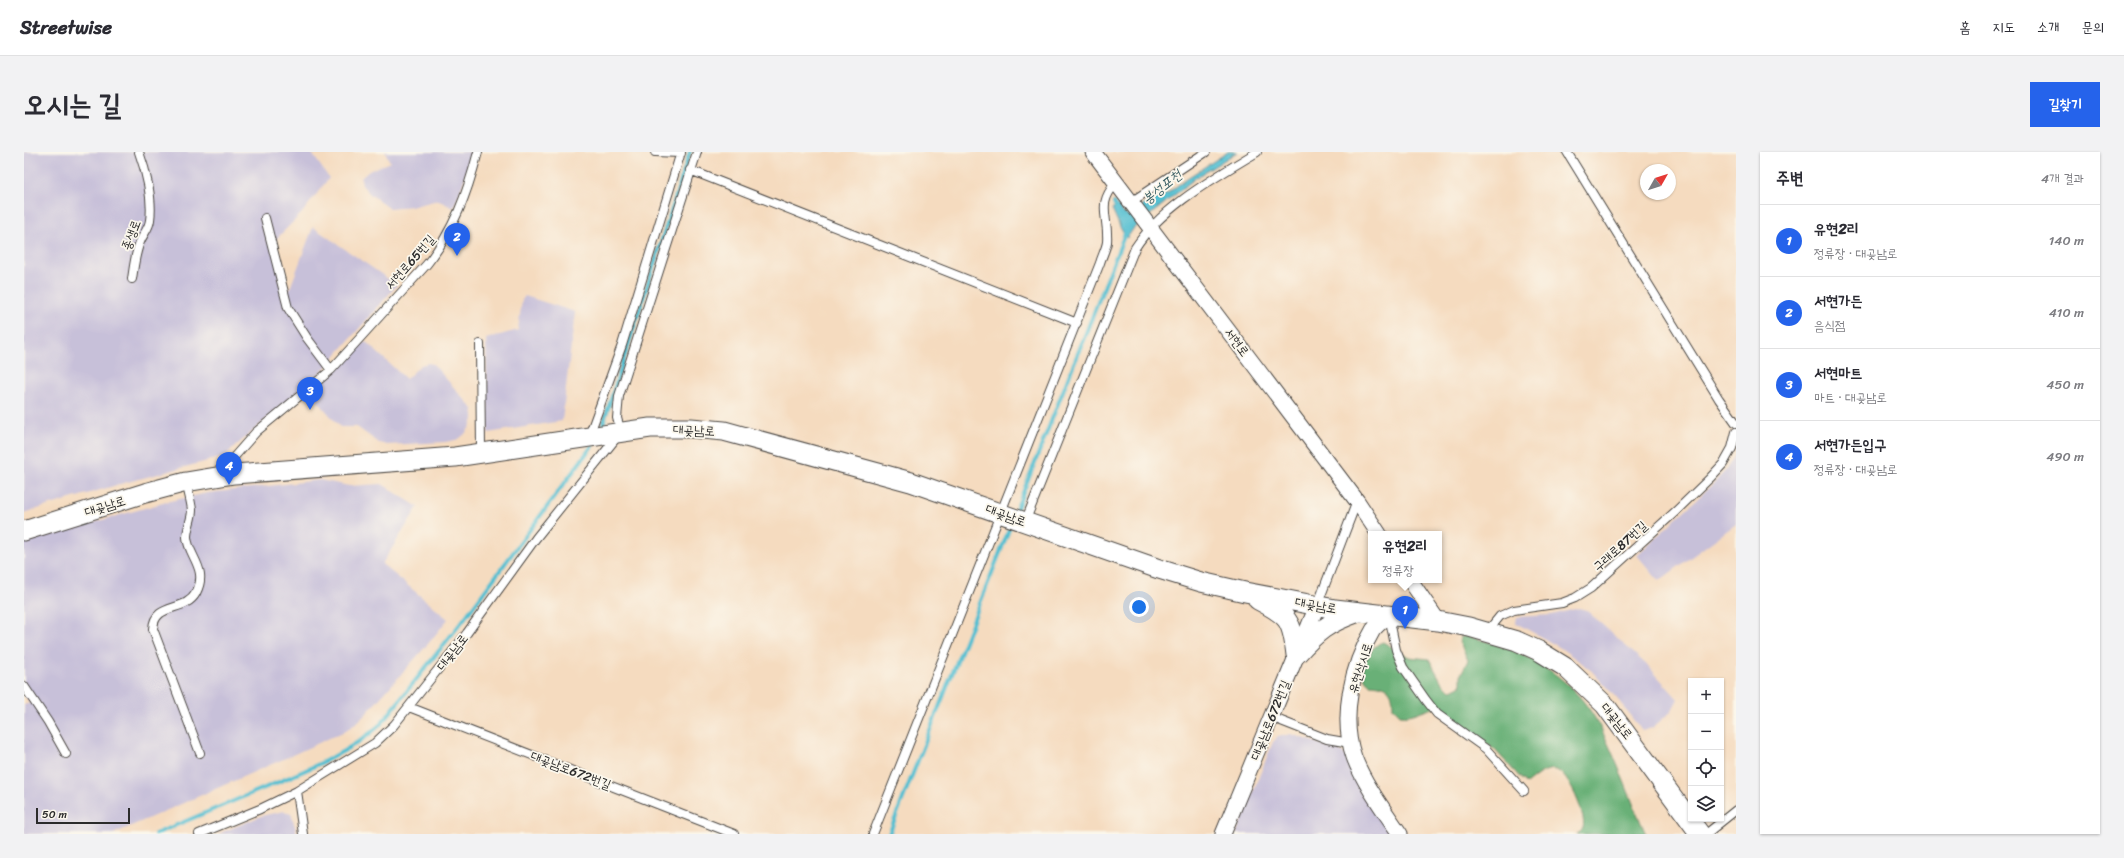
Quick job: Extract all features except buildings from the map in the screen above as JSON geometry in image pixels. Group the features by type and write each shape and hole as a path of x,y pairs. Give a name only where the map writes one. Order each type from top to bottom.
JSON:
{"street":[{"name":"서현로","path":"1093,152 1357,501 1377,531"},
{"name":"대곶남로","path":"24,532 186,482 216,477 296,468 427,460 650,428 684,428 724,432 912,482 1159,569 1245,592 1316,606 1438,621 1487,632 1517,641 1540,651 1565,667 1605,705 1634,741 1700,834"},
{"path":"1412,583 1438,621"},
{"path":"1245,592 1279,610 1287,618 1292,629 1296,655"},
{"name":"대곶남로672번길","path":"1223,834 1316,606"},
{"path":"1296,655 1318,631 1334,620 1361,612"},
{"name":"유현삭시로","path":"1388,615 1374,629 1354,675 1349,701 1350,743 1360,769 1400,834"}],"lane":[{"name":"종생로","path":"132,279 136,254 140,240 148,229 151,211 139,152"},
{"name":"서현로65번길","path":"216,477 256,432 331,370 441,246 466,196 478,152"},
{"path":"589,436 620,352 664,212 681,152 655,152"},
{"path":"621,432 617,418 619,396 697,152"},
{"path":"1131,202 1206,152"},
{"path":"873,834 1013,517 1135,248 1149,226 1202,187 1257,152"},
{"path":"1567,152 1700,369 1736,423"},
{"path":"690,170 1077,324"},
{"path":"1013,517 1077,324 1106,243 1104,200 1108,192 1116,183"},
{"path":"265,218 288,308 307,338 331,370"},
{"path":"480,344 481,452"},
{"name":"대곶남로","path":"199,834 260,809 297,791 375,742 409,707 467,633 536,538 621,432"},
{"name":"구래로87번길","path":"1487,632 1500,616 1514,610 1562,603 1575,598 1591,588 1710,478 1723,464 1732,448 1736,432"},
{"path":"186,482 192,509 187,537 200,568 197,591 192,598 184,604 158,614 153,620 152,629 200,753"},
{"path":"1316,606 1357,501"},
{"path":"1388,615 1396,650 1403,667 1426,700 1437,714 1486,749 1524,791"},
{"path":"24,686 48,722 66,754"},
{"name":"대곶남로672번길","path":"409,707 734,834"},
{"path":"1271,717 1327,739 1350,743"},
{"path":"297,791 303,834"},
{"path":"1706,834 1736,810"}],"shaded area":[{"path":"24,152 311,152 329,178 302,213 275,240 284,281 289,291 313,227 397,285 323,370 223,457 120,484 24,513"},
{"path":"385,152 473,152 459,195 453,208 438,200 414,206 389,208 370,194 362,185 361,178 369,171 390,162"},
{"path":"525,296 575,312 562,421 488,433 486,339 518,330 522,300"},
{"path":"365,341 406,379 421,365 428,363 433,364 473,409 474,417 470,427 464,435 456,440 445,442 387,445 379,443 357,427 340,427 311,393"},
{"path":"1736,453 1736,524 1659,581 1637,555 1712,485 1726,470"},
{"path":"320,480 349,486 382,484 418,507 382,564 448,619 428,644 365,715 345,731 113,834 24,834 24,705 30,703 24,694 24,542 170,501 208,493"},
{"path":"1579,608 1586,610 1649,667 1678,699 1671,712 1652,728 1642,731 1619,701 1589,668 1559,647 1516,623 1517,617 1552,615"},
{"path":"1291,734 1342,752 1347,757 1393,834 1236,834 1273,742 1278,737"},
{"path":"284,811 291,813 297,834 218,834 261,816"}],"green space":[{"path":"1464,636 1505,647 1525,656 1560,678 1575,692 1589,708 1600,727 1613,754 1646,834 1577,834 1583,827 1582,814 1571,786 1561,773 1552,769 1548,770 1526,784 1495,750 1435,707 1410,715 1400,715 1393,708 1392,696 1388,689 1370,684 1365,680 1363,668 1365,661 1373,649 1378,644 1383,642 1409,657 1429,659 1441,681 1448,689 1452,690 1460,686 1461,674 1468,660 1459,642 1460,638"}],"water":[{"path":"1228,152 1237,152 1194,179 1133,229 1127,238 1120,228 1112,209 1117,205 1123,213 1131,216 1141,206 1168,193 1187,178"}],"waterway":[{"path":"603,424 690,152"},
{"path":"1114,203 1118,210"},
{"path":"1015,513 1126,231"},
{"path":"155,834 294,776 354,745 381,724 464,619 592,446"},
{"path":"889,834 1012,522"}],"place":[{"name":"서현가든","path":"457,256"},
{"name":"서현마트","path":"310,410"},
{"name":"서현가든입구","path":"229,485"},
{"name":"유현2리","path":"1405,629"}],"water label":[{"name":"봉성포천","path":"1162,187"}]}
